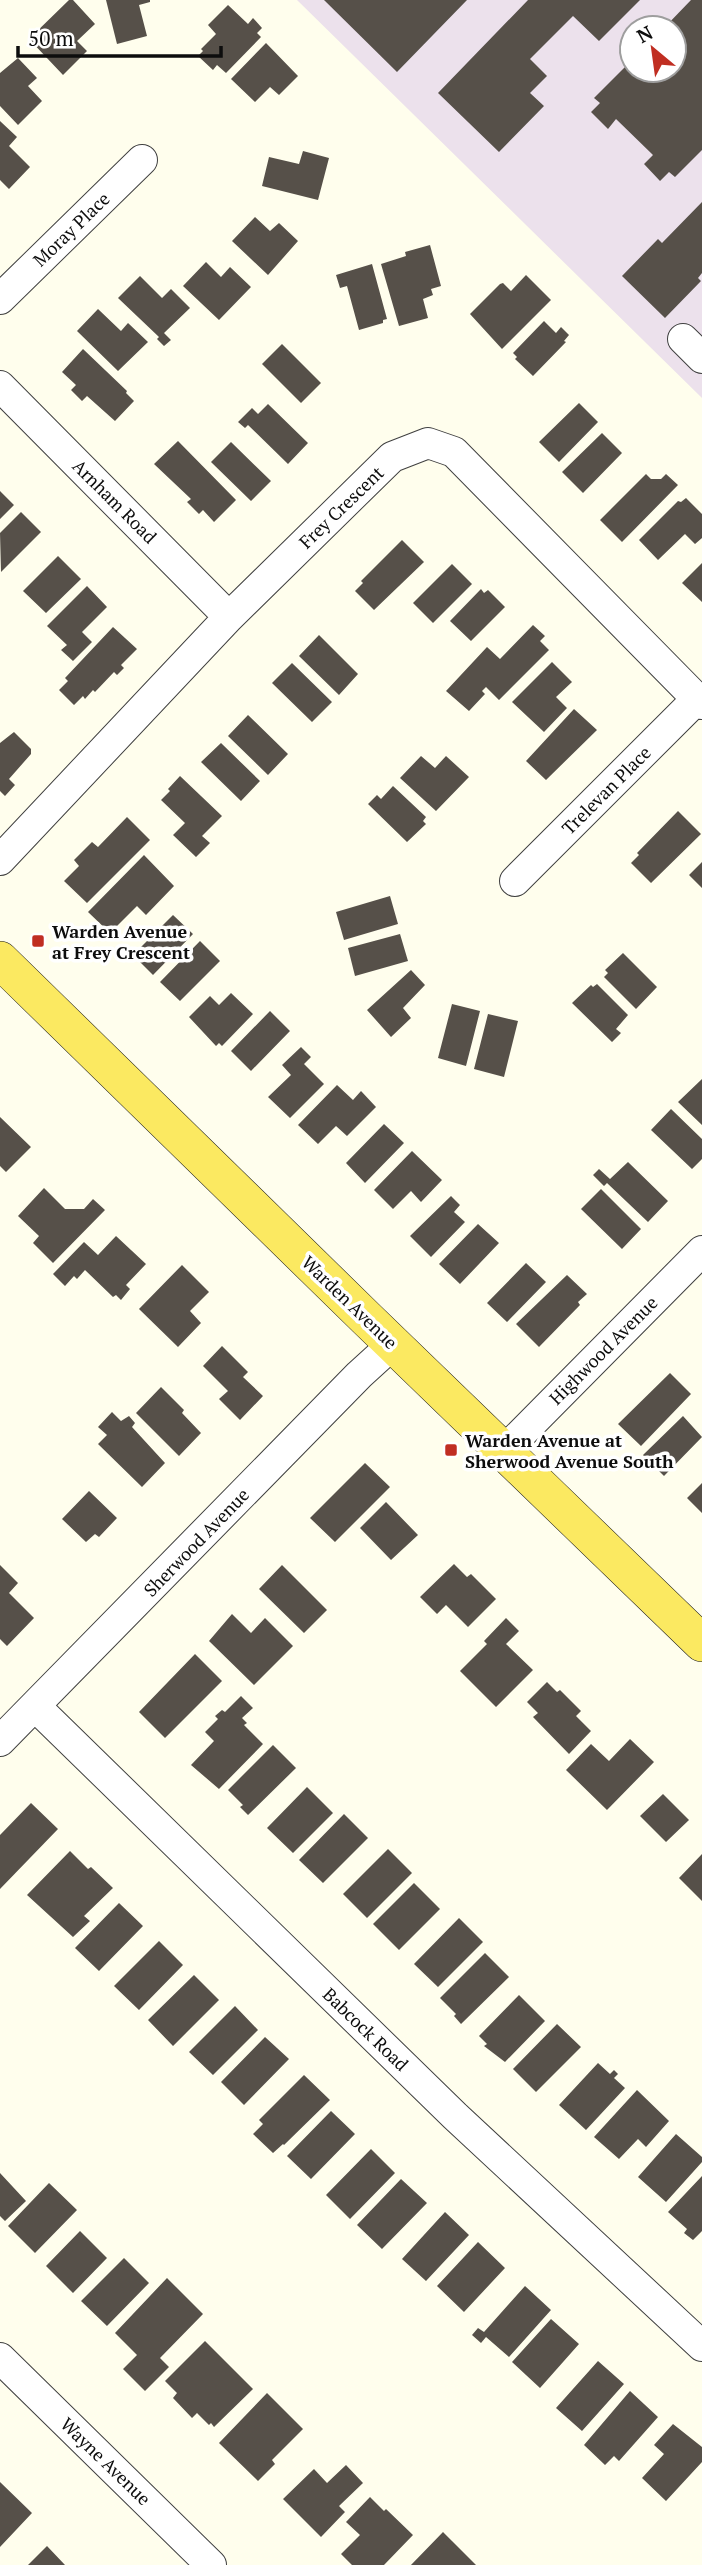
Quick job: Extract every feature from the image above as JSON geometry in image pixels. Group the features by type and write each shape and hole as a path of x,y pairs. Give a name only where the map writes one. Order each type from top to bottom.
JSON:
{"main road":[{"name":"Warden Avenue","path":"0,960 702,1643"}],"street":[{"name":"Moray Place","path":"0,299 142,160"},
{"name":"Arnham Road","path":"0,386 229,617"},
{"name":"Frey Crescent","path":"0,860 229,617 392,457 428,443 454,452 699,702"},
{"name":"Trelevan Place","path":"515,881 699,702"},
{"name":"Highwood Avenue","path":"504,1451 702,1251"},
{"name":"Sherwood Avenue","path":"0,1741 359,1375 393,1344"},
{"name":"Babcock Road","path":"35,1706 455,2116 702,2346"},
{"name":"Wayne Avenue","path":"0,2358 211,2565"}],"shaded area":[{"path":"297,0 702,0 702,398"}],"building":[{"path":"69,0 73,0 95,24 77,41 87,51 63,75 29,39"},
{"path":"106,0 150,0 139,5 147,36 117,44"},
{"path":"324,0 467,0 397,72"},
{"path":"528,0 640,0 626,14 618,14 618,22 599,41 573,16 530,59 547,76 530,93 544,106 499,152 438,93"},
{"path":"691,0 702,0 702,150 675,177 669,172 660,181 644,164 653,155 616,119 608,129 591,112 600,103 594,98 618,74 618,84 688,84 688,14 678,14"},
{"path":"228,5 248,24 253,18 262,28 257,33 261,37 226,73 217,65 213,70 198,56 203,51 201,49 216,34 208,25"},
{"path":"266,43 298,76 279,95 270,87 255,102 231,79"},
{"path":"18,58 37,78 28,86 42,101 18,125 0,106 0,73"},
{"path":"0,121 17,137 9,146 30,167 9,189 0,180"},
{"path":"303,151 329,158 318,200 262,186 269,157 299,164"},
{"path":"702,202 702,273 698,278 701,281 665,318 622,276 658,239 662,243"},
{"path":"255,217 270,231 279,223 298,241 268,275 232,241"},
{"path":"430,245 441,286 431,289 433,295 423,299 428,318 399,326 381,264 406,256 405,252"},
{"path":"206,262 221,277 230,267 251,287 219,320 183,286"},
{"path":"372,264 387,319 383,320 383,323 359,330 347,286 340,288 336,275"},
{"path":"526,275 551,300 502,349 470,314 500,284 503,283 511,291"},
{"path":"140,276 162,298 171,289 190,308 164,333 171,340 164,346 157,339 159,337 118,298"},
{"path":"98,309 121,331 128,323 148,342 118,371 77,331"},
{"path":"544,321 556,333 561,327 569,335 564,341 566,342 533,376 515,359 517,357 513,353"},
{"path":"282,344 321,383 301,403 262,364"},
{"path":"83,349 134,401 115,421 87,396 82,401 71,390 76,385 62,372"},
{"path":"579,403 598,422 559,462 539,442"},
{"path":"268,404 308,443 288,464 248,425 245,428 238,422 252,408 258,414"},
{"path":"602,433 622,453 583,493 562,472"},
{"path":"178,441 236,500 214,522 203,510 199,514 187,502 191,499 154,464"},
{"path":"231,442 271,481 251,501 211,462"},
{"path":"646,474 651,479 661,479 666,474 678,485 622,542 600,520"},
{"path":"0,491 14,505 0,519"},
{"path":"686,498 702,514 702,538 695,544 685,534 658,560 639,540 678,501"},
{"path":"21,512 41,532 1,572 0,533"},
{"path":"402,540 424,562 374,610 355,591 363,583 361,581"},
{"path":"58,556 81,579 46,613 23,591"},
{"path":"702,563 702,602 682,583"},
{"path":"452,564 472,584 433,623 413,603"},
{"path":"87,586 107,607 82,632 92,642 73,661 61,650 67,645 47,626"},
{"path":"481,589 484,593 488,590 505,607 471,641 450,621"},
{"path":"533,625 545,636 540,641 549,650 499,700 486,687 482,691 485,694 469,711 446,691 487,647 500,659"},
{"path":"113,627 137,649 121,665 124,668 117,675 114,672 95,692 93,690 85,699 83,696 74,705 59,690 68,681 65,678"},
{"path":"319,635 358,674 339,695 299,656"},
{"path":"552,662 572,682 556,697 567,708 544,732 512,702"},
{"path":"292,663 332,702 312,722 272,683"},
{"path":"574,709 597,730 546,780 526,761"},
{"path":"248,715 288,754 268,775 228,736"},
{"path":"14,732 31,749 31,754 9,779 15,785 5,796 0,791 0,743"},
{"path":"221,743 260,781 241,801 201,762"},
{"path":"421,756 435,768 446,756 469,777 436,811 400,778"},
{"path":"180,776 222,816 202,836 210,843 196,857 173,835 185,823 161,800"},
{"path":"393,786 426,817 423,821 426,824 407,842 368,804 377,795 381,799"},
{"path":"678,811 701,834 651,883 631,863 639,855 637,853"},
{"path":"127,817 150,840 87,903 64,881 79,866 74,860 92,842 98,847"},
{"path":"144,855 174,886 146,915 137,906 110,933 88,912"},
{"path":"702,862 702,888 689,875"},
{"path":"390,896 398,924 344,940 336,912"},
{"path":"173,915 193,934 153,975 133,955"},
{"path":"400,934 408,961 355,976 348,948"},
{"path":"200,941 220,961 180,1001 160,982"},
{"path":"623,953 657,987 636,1009 604,977 608,973 605,970"},
{"path":"411,970 425,985 403,1008 411,1018 391,1037 367,1010"},
{"path":"597,984 628,1015 616,1029 621,1033 612,1042 572,1003 591,985 593,987"},
{"path":"231,993 253,1014 222,1046 219,1043 216,1046 189,1017 210,996 219,1005"},
{"path":"452,1004 480,1011 466,1066 438,1058"},
{"path":"270,1011 290,1031 251,1071 231,1051"},
{"path":"488,1014 518,1021 504,1077 474,1069"},
{"path":"301,1047 311,1057 304,1064 324,1084 290,1118 268,1097 291,1075 282,1065"},
{"path":"702,1079 702,1125 678,1102"},
{"path":"337,1085 353,1100 361,1091 376,1107 347,1136 336,1126 318,1144 298,1125"},
{"path":"671,1109 702,1139 702,1159 692,1169 651,1130"},
{"path":"0,1117 31,1147 6,1172 0,1166"},
{"path":"384,1124 404,1143 365,1183 346,1163"},
{"path":"412,1151 442,1180 421,1202 411,1191 393,1209 374,1190"},
{"path":"628,1162 668,1201 648,1222 607,1183 604,1186 593,1175 599,1169 610,1179"},
{"path":"44,1188 65,1209 84,1209 93,1199 105,1210 53,1263 33,1243 39,1236 18,1216"},
{"path":"601,1189 641,1229 622,1249 581,1209"},
{"path":"451,1196 460,1205 454,1212 465,1222 431,1257 410,1236"},
{"path":"478,1224 499,1243 460,1284 439,1264"},
{"path":"116,1236 146,1264 126,1285 130,1289 121,1300 116,1295 113,1297 85,1270 77,1279 74,1276 65,1286 53,1274 84,1242 98,1255"},
{"path":"526,1263 546,1282 507,1322 487,1303"},
{"path":"182,1265 209,1292 190,1311 201,1323 178,1347 139,1309"},
{"path":"567,1275 587,1294 578,1302 580,1305 539,1347 516,1324"},
{"path":"222,1346 248,1372 243,1377 263,1396 240,1420 219,1399 228,1391 203,1366"},
{"path":"670,1373 691,1394 641,1446 618,1424"},
{"path":"161,1387 184,1410 182,1413 201,1433 179,1456 136,1413"},
{"path":"112,1412 121,1421 129,1416 135,1423 132,1427 165,1463 142,1487 98,1444 107,1435 98,1427"},
{"path":"683,1416 702,1437 664,1476 643,1455"},
{"path":"365,1463 390,1487 335,1542 310,1518"},
{"path":"702,1483 702,1513 687,1498"},
{"path":"89,1491 117,1518 99,1537 95,1534 86,1542 62,1519"},
{"path":"386,1502 418,1535 391,1560 360,1528"},
{"path":"454,1564 467,1577 471,1574 496,1599 468,1627 446,1605 437,1614 420,1597"},
{"path":"0,1565 18,1583 9,1593 34,1618 7,1646 0,1639"},
{"path":"282,1565 327,1610 304,1633 259,1589"},
{"path":"232,1614 251,1633 265,1618 293,1646 254,1685 209,1641"},
{"path":"506,1618 519,1631 506,1644 533,1670 496,1707 460,1671 487,1644 484,1641"},
{"path":"195,1654 222,1681 165,1738 139,1712"},
{"path":"547,1682 557,1692 560,1690 581,1711 576,1716 591,1731 569,1754 533,1717 538,1713 527,1702"},
{"path":"241,1696 253,1708 242,1718 247,1723 244,1725 263,1744 219,1789 191,1765 214,1741 205,1732 218,1719 215,1716 222,1710 225,1712"},
{"path":"630,1739 654,1762 607,1810 566,1770 591,1744 609,1761"},
{"path":"273,1745 296,1768 248,1815 240,1807 243,1805 228,1790"},
{"path":"307,1787 333,1813 293,1853 267,1828"},
{"path":"663,1794 689,1820 666,1842 640,1816"},
{"path":"31,1803 58,1829 0,1889 0,1835"},
{"path":"344,1814 368,1838 323,1883 299,1860"},
{"path":"388,1849 412,1873 367,1918 343,1894"},
{"path":"70,1851 113,1888 84,1916 90,1921 73,1937 27,1895"},
{"path":"702,1854 702,1901 679,1878"},
{"path":"414,1883 440,1909 399,1950 373,1924"},
{"path":"119,1903 143,1926 99,1971 75,1948"},
{"path":"459,1918 483,1942 438,1987 414,1964"},
{"path":"159,1941 183,1965 139,2010 114,1986"},
{"path":"485,1953 509,1977 461,2024 454,2016 456,2014 440,1998"},
{"path":"194,1975 219,2000 173,2046 148,2020"},
{"path":"519,1995 545,2021 505,2062 484,2046 487,2044 479,2036"},
{"path":"235,2006 258,2030 213,2075 189,2052"},
{"path":"557,2024 581,2047 536,2092 513,2069"},
{"path":"265,2037 289,2059 244,2105 221,2082"},
{"path":"598,2063 610,2074 614,2070 618,2074 614,2078 625,2088 586,2130 559,2105"},
{"path":"304,2075 330,2100 273,2153 253,2134 263,2124 259,2120"},
{"path":"637,2090 669,2121 646,2147 638,2139 619,2159 594,2137"},
{"path":"331,2111 355,2134 311,2179 287,2156"},
{"path":"676,2134 702,2157 702,2162 666,2202 638,2177"},
{"path":"371,2149 395,2173 350,2219 326,2195"},
{"path":"0,2173 26,2201 5,2221 0,2216"},
{"path":"702,2176 702,2231 693,2240 684,2233 687,2229 668,2212"},
{"path":"401,2179 427,2203 382,2249 357,2225"},
{"path":"49,2183 77,2210 35,2253 8,2226"},
{"path":"445,2212 469,2235 426,2281 402,2259"},
{"path":"80,2231 107,2258 73,2293 46,2266"},
{"path":"478,2242 505,2268 464,2312 437,2286"},
{"path":"124,2258 149,2283 107,2326 81,2301"},
{"path":"167,2278 203,2314 160,2358 169,2367 145,2391 123,2369 137,2355 115,2333"},
{"path":"525,2286 551,2310 509,2357 486,2337 481,2343 472,2335 478,2328 484,2332"},
{"path":"551,2319 579,2344 540,2388 512,2362"},
{"path":"205,2341 253,2389 214,2427 197,2413 192,2418 173,2398 177,2393 165,2381"},
{"path":"598,2361 624,2384 582,2431 556,2408"},
{"path":"630,2391 658,2417 619,2461 614,2456 605,2465 584,2445"},
{"path":"267,2393 303,2429 272,2460 275,2464 258,2481 219,2443"},
{"path":"673,2424 702,2447 702,2462 666,2501 642,2478 664,2454 654,2445"},
{"path":"346,2465 363,2483 339,2506 345,2512 321,2537 283,2499 314,2469 327,2483"},
{"path":"0,2482 32,2513 0,2547"},
{"path":"370,2497 413,2535 384,2565 352,2565 341,2554 360,2535 346,2522"},
{"path":"443,2532 476,2565 411,2565"},
{"path":"47,2546 65,2565 28,2565"}],"place":[{"name":"Warden Avenue at Frey Crescent","path":"38,941"},
{"name":"Warden Avenue at Sherwood Avenue South","path":"451,1450"}]}
